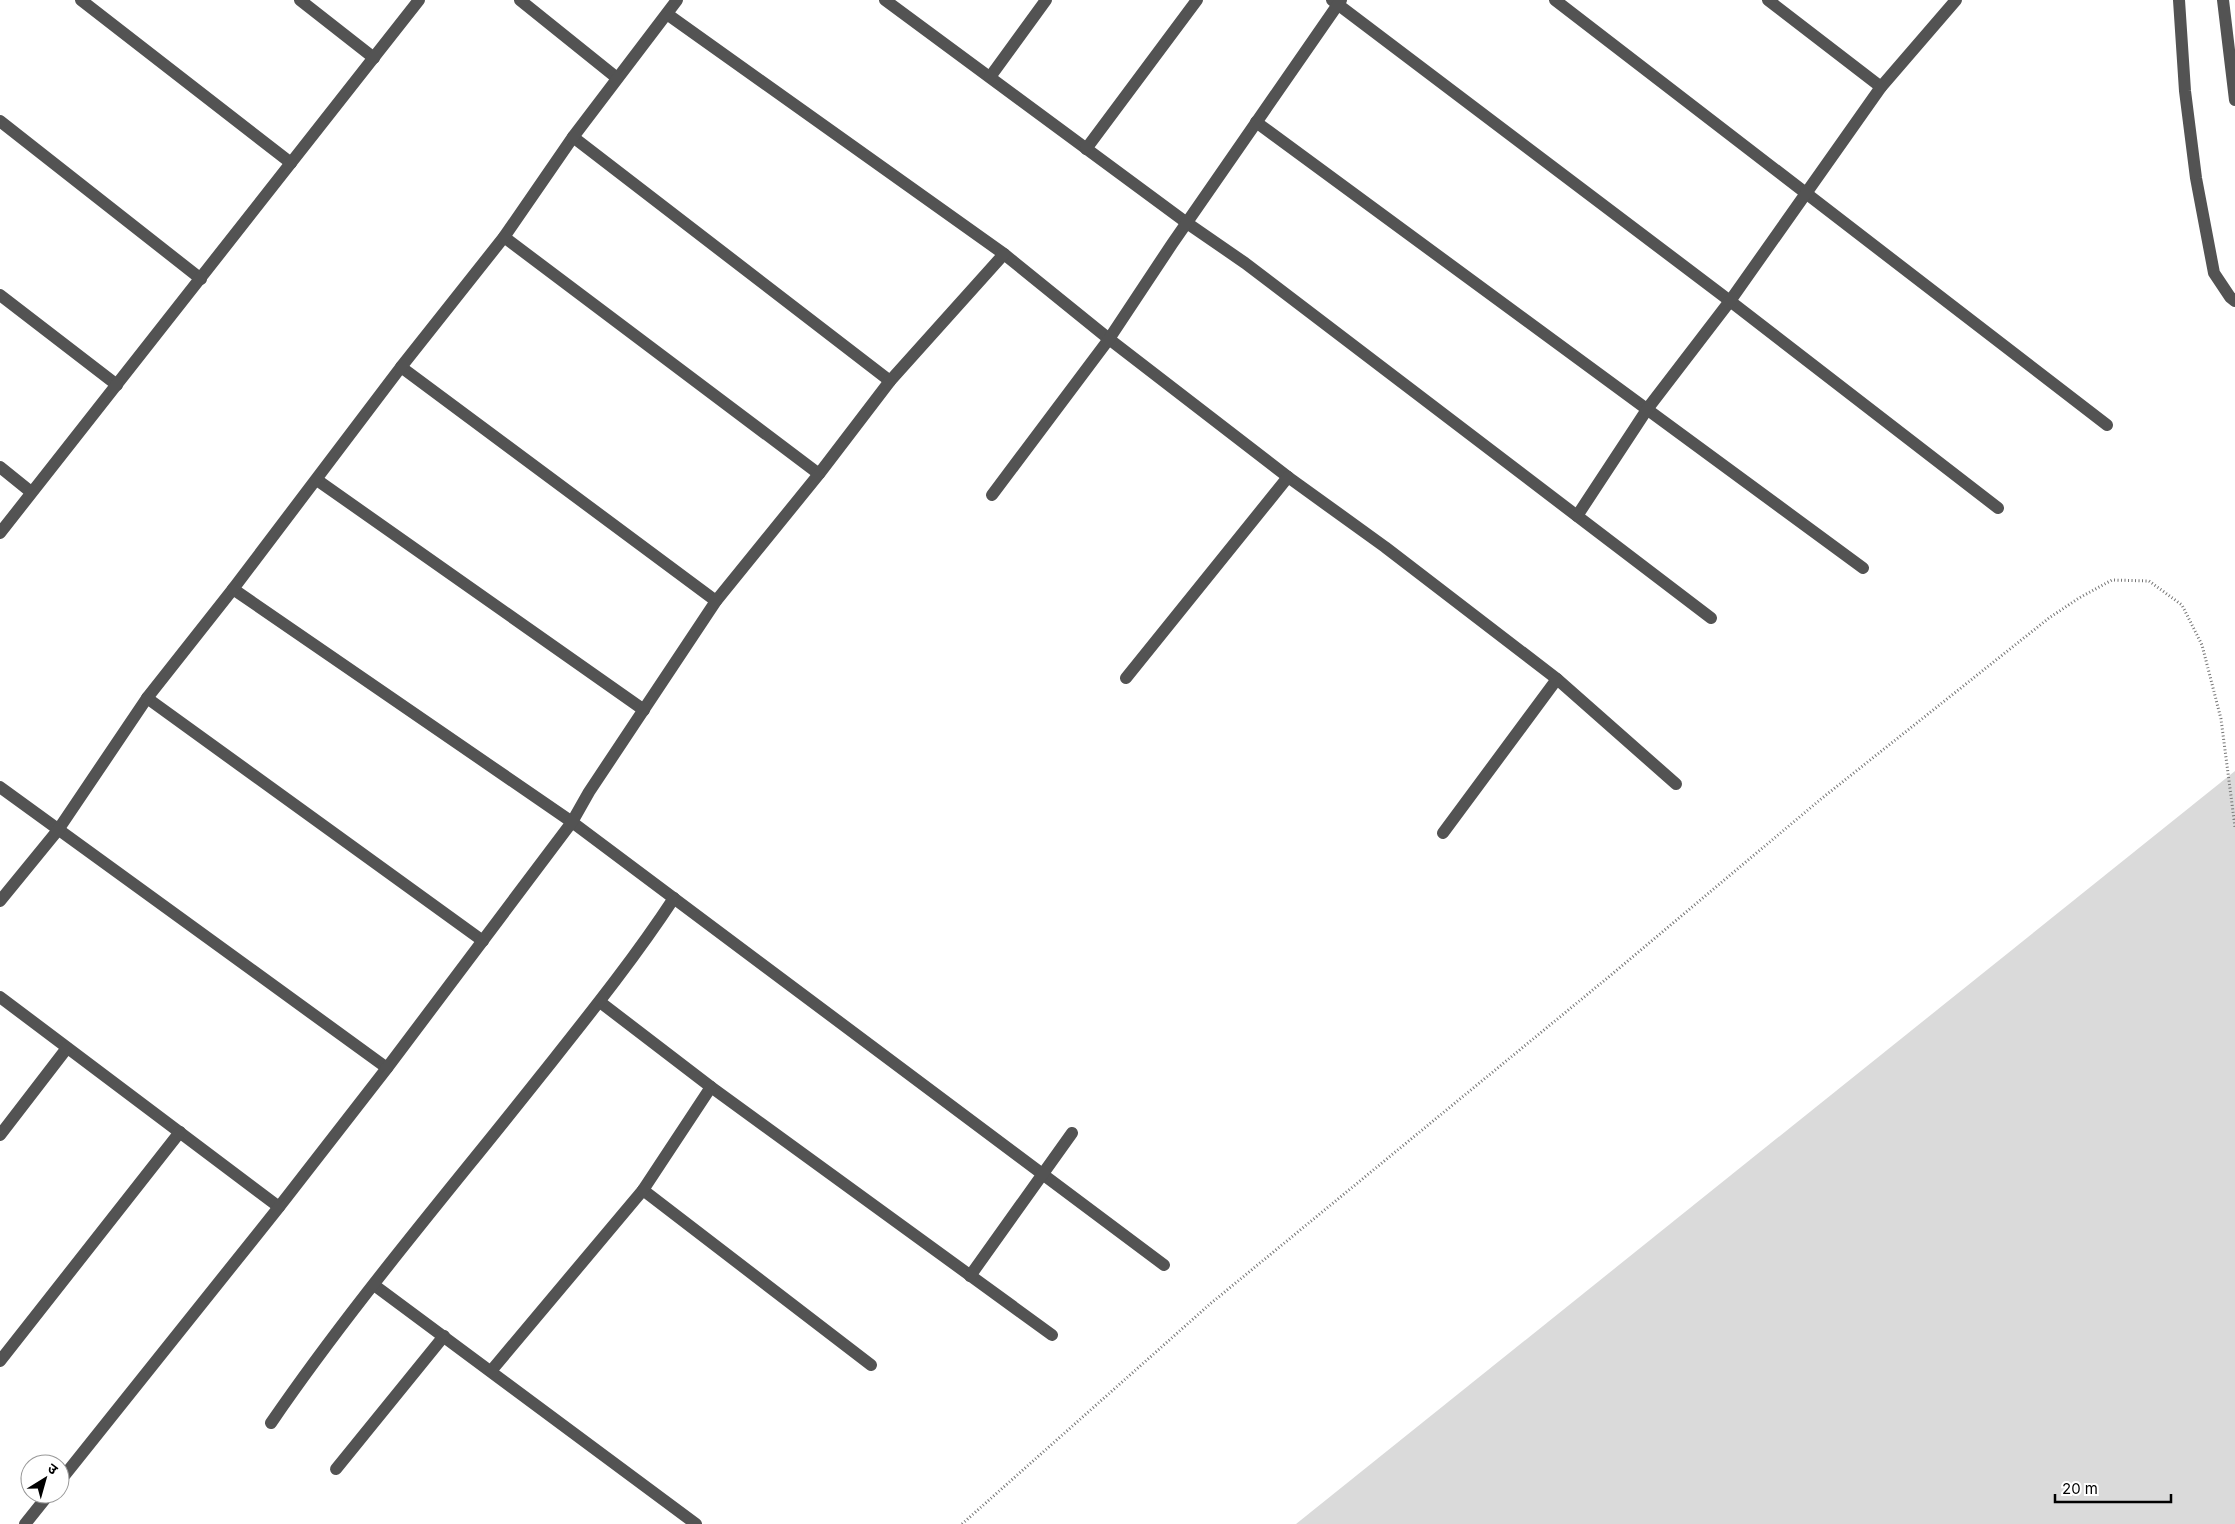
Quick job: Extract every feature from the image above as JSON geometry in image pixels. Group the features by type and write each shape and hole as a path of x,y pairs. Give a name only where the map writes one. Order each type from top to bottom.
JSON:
{"street":[{"path":"80,0 291,164"},
{"path":"300,0 374,58"},
{"path":"0,533 419,0"},
{"path":"520,0 617,78"},
{"path":"0,901 58,830 147,698 317,480 401,367 504,237 572,137 677,0"},
{"path":"885,0 1186,223 1245,263 1712,618"},
{"path":"990,77 1046,0"},
{"path":"1086,149 1197,0"},
{"path":"1554,0 2107,425"},
{"path":"1768,0 1881,87"},
{"path":"1577,516 1648,408 1730,301 1881,87 1956,0"},
{"path":"2179,0 2185,91 2196,178 2214,273 2230,297 2235,301"},
{"path":"2223,0 2235,100"},
{"path":"992,495 1109,339 1337,1 1998,508"},
{"path":"667,14 1004,254 1109,339 1288,477 1385,547 1557,679 1676,784"},
{"path":"0,121 200,279"},
{"path":"1256,122 1648,408 1863,568"},
{"path":"572,137 890,381"},
{"path":"504,237 819,474"},
{"path":"70,1468 279,1207 483,942 572,822 589,792 716,601 819,474 890,381 1004,254"},
{"path":"0,295 117,385"},
{"path":"401,367 716,601"},
{"path":"0,467 31,492"},
{"path":"1126,678 1288,477"},
{"path":"317,480 644,710"},
{"path":"233,589 572,822 1164,1265"},
{"path":"1443,833 1557,679"},
{"path":"147,698 483,942"},
{"path":"0,787 387,1068"},
{"path":"271,1423 291,1393 374,1285 600,1002 674,898"},
{"path":"0,997 279,1207"},
{"path":"600,1002 711,1087 1052,1335"},
{"path":"0,1135 67,1048"},
{"path":"491,1371 643,1190 711,1087"},
{"path":"0,1361 180,1132"},
{"path":"970,1276 1072,1133"},
{"path":"643,1190 871,1365"},
{"path":"374,1285 696,1524"},
{"path":"336,1469 444,1336"},
{"path":"25,1524 41,1504"}],"path":[{"path":"962,1524 1210,1304 1611,975 1820,799 2049,618 2112,580 2149,581 2182,605 2202,646 2221,719 2235,827"}],"shaded area":[{"path":"2235,771 2235,1524 1296,1524"}]}
